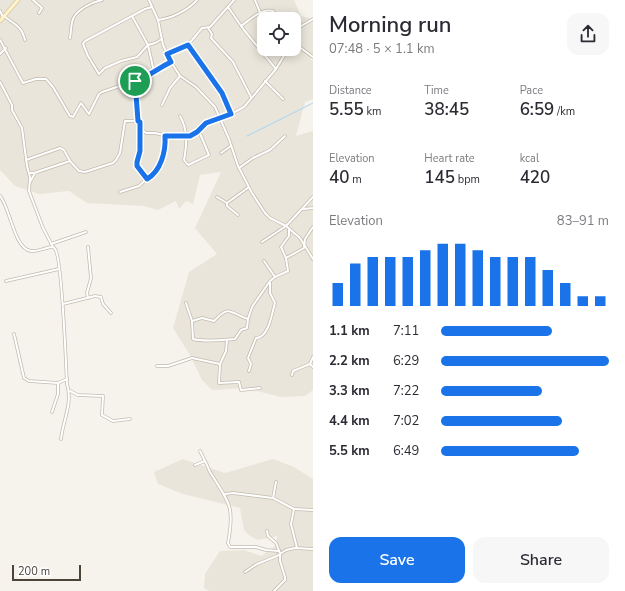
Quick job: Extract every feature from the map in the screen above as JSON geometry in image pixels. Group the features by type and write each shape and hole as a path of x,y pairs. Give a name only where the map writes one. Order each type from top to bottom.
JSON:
{"street":[{"path":"0,21 18,0"},
{"path":"33,0 42,8 39,13"},
{"path":"70,38 75,16 91,4 102,0"},
{"path":"149,0 158,20 162,39 171,62 180,76 203,94 214,107 220,118 239,168 249,188 265,213 270,218 289,228 305,246 313,258"},
{"path":"158,20 166,19 186,10 197,0"},
{"path":"167,54 188,45 202,28 208,28 234,0"},
{"path":"255,0 259,12 269,10 274,12"},
{"path":"152,7 145,9 85,41 83,44 88,56 99,74 104,68 121,60 137,57 148,45 162,39"},
{"path":"228,7 241,26 276,69"},
{"path":"0,11 4,16 19,26 22,30 24,40"},
{"path":"241,26 257,14"},
{"path":"132,16 148,45 154,72"},
{"path":"301,26 313,19"},
{"path":"208,28 212,34 211,38 233,62 251,97"},
{"path":"0,40 6,48 23,83 36,79 46,79 70,116 73,117 81,103 89,114 99,94 146,77 171,62"},
{"path":"188,45 222,93 231,114"},
{"path":"0,54 6,48"},
{"path":"301,48 313,57"},
{"path":"141,129 146,133 155,133 165,136 193,135 206,123 240,110 276,69 284,56"},
{"path":"162,105 170,88 180,76"},
{"path":"135,81 138,121 140,122 141,129 140,154 137,166 147,179"},
{"path":"265,81 283,99"},
{"path":"0,82 12,105 12,110 22,128 29,173 29,191 43,228 56,251 59,269 67,379 70,391 69,408 62,429 61,439"},
{"path":"180,116 186,126 187,136 184,160 188,165 209,155 199,130"},
{"path":"26,160 60,148 64,150 70,161 79,170 84,172 113,163 120,153 125,121 138,121"},
{"path":"120,192 139,186 157,170 162,159 165,146 165,136"},
{"path":"239,168 270,150 286,136"},
{"path":"221,153 231,146"},
{"path":"29,173 70,161"},
{"path":"30,183 35,172"},
{"path":"228,203 249,188"},
{"path":"0,197 5,203 11,223 24,247 33,251 53,248"},
{"path":"217,197 228,203 227,206 238,215"},
{"path":"262,242 286,226 313,197"},
{"path":"302,209 306,207 313,208"},
{"path":"286,258 304,248 305,239 313,227"},
{"path":"186,304 192,322 193,339 199,341 234,339 241,330 247,328 252,307 270,282 275,277 288,271 286,258 281,247 289,236 289,228"},
{"path":"51,244 86,232"},
{"path":"88,247 91,278 87,293 88,298"},
{"path":"264,261 275,277"},
{"path":"6,281 59,269"},
{"path":"250,371 248,358 256,338 260,338 263,335 271,320 275,302 270,293 270,282"},
{"path":"62,304 95,296 101,297 103,304 111,313"},
{"path":"192,322 202,318 214,321 218,315 225,311 235,313 248,319"},
{"path":"14,334 24,378 29,381 58,383 67,379"},
{"path":"228,340 226,351 220,364 219,383 239,382 241,390 260,388"},
{"path":"292,375 293,371 310,364 313,357"},
{"path":"157,366 168,366 192,358 220,364"},
{"path":"310,364 313,367"},
{"path":"52,412 58,394 58,383"},
{"path":"70,391 78,395 103,396 102,415 109,420 130,419"},
{"path":"200,451 204,461 225,494 230,508 230,536 228,543 230,547 256,547 280,552"},
{"path":"195,464 204,461"},
{"path":"273,498 276,482"},
{"path":"225,494 233,493 273,498 294,509 313,510"},
{"path":"294,509 291,524 297,548"},
{"path":"267,531 268,536 276,543 280,552 280,561 285,578 274,591"},
{"path":"245,572 257,564 272,559 280,552 297,548 313,549"}],"shaded area":[{"path":"0,0 294,0 299,12 257,12 257,56 301,56 301,16 313,19 313,57 310,59 313,61 313,99 305,102 296,136 313,131 313,390 305,396 281,397 245,388 212,390 202,380 191,357 173,328 189,272 217,254 195,228 221,172 200,175 193,204 186,201 179,209 176,201 158,210 144,206 87,203 69,191 39,194 15,186 0,170"},
{"path":"183,459 225,473 273,459 294,467 313,479 313,591 209,591 204,588 205,574 220,551 244,550 261,556 276,546 277,536 258,540 250,536 244,530 240,508 183,494 158,484 154,472"}],"waterway":[{"path":"247,136 313,103"}],"route":[{"path":"188,45 222,93 231,114 204,124 197,132 190,136 165,136 165,146 162,159 154,174 147,179 137,166 140,154 141,126 140,122 138,121 135,81 151,75 159,68 171,62 167,54 188,45"}]}
